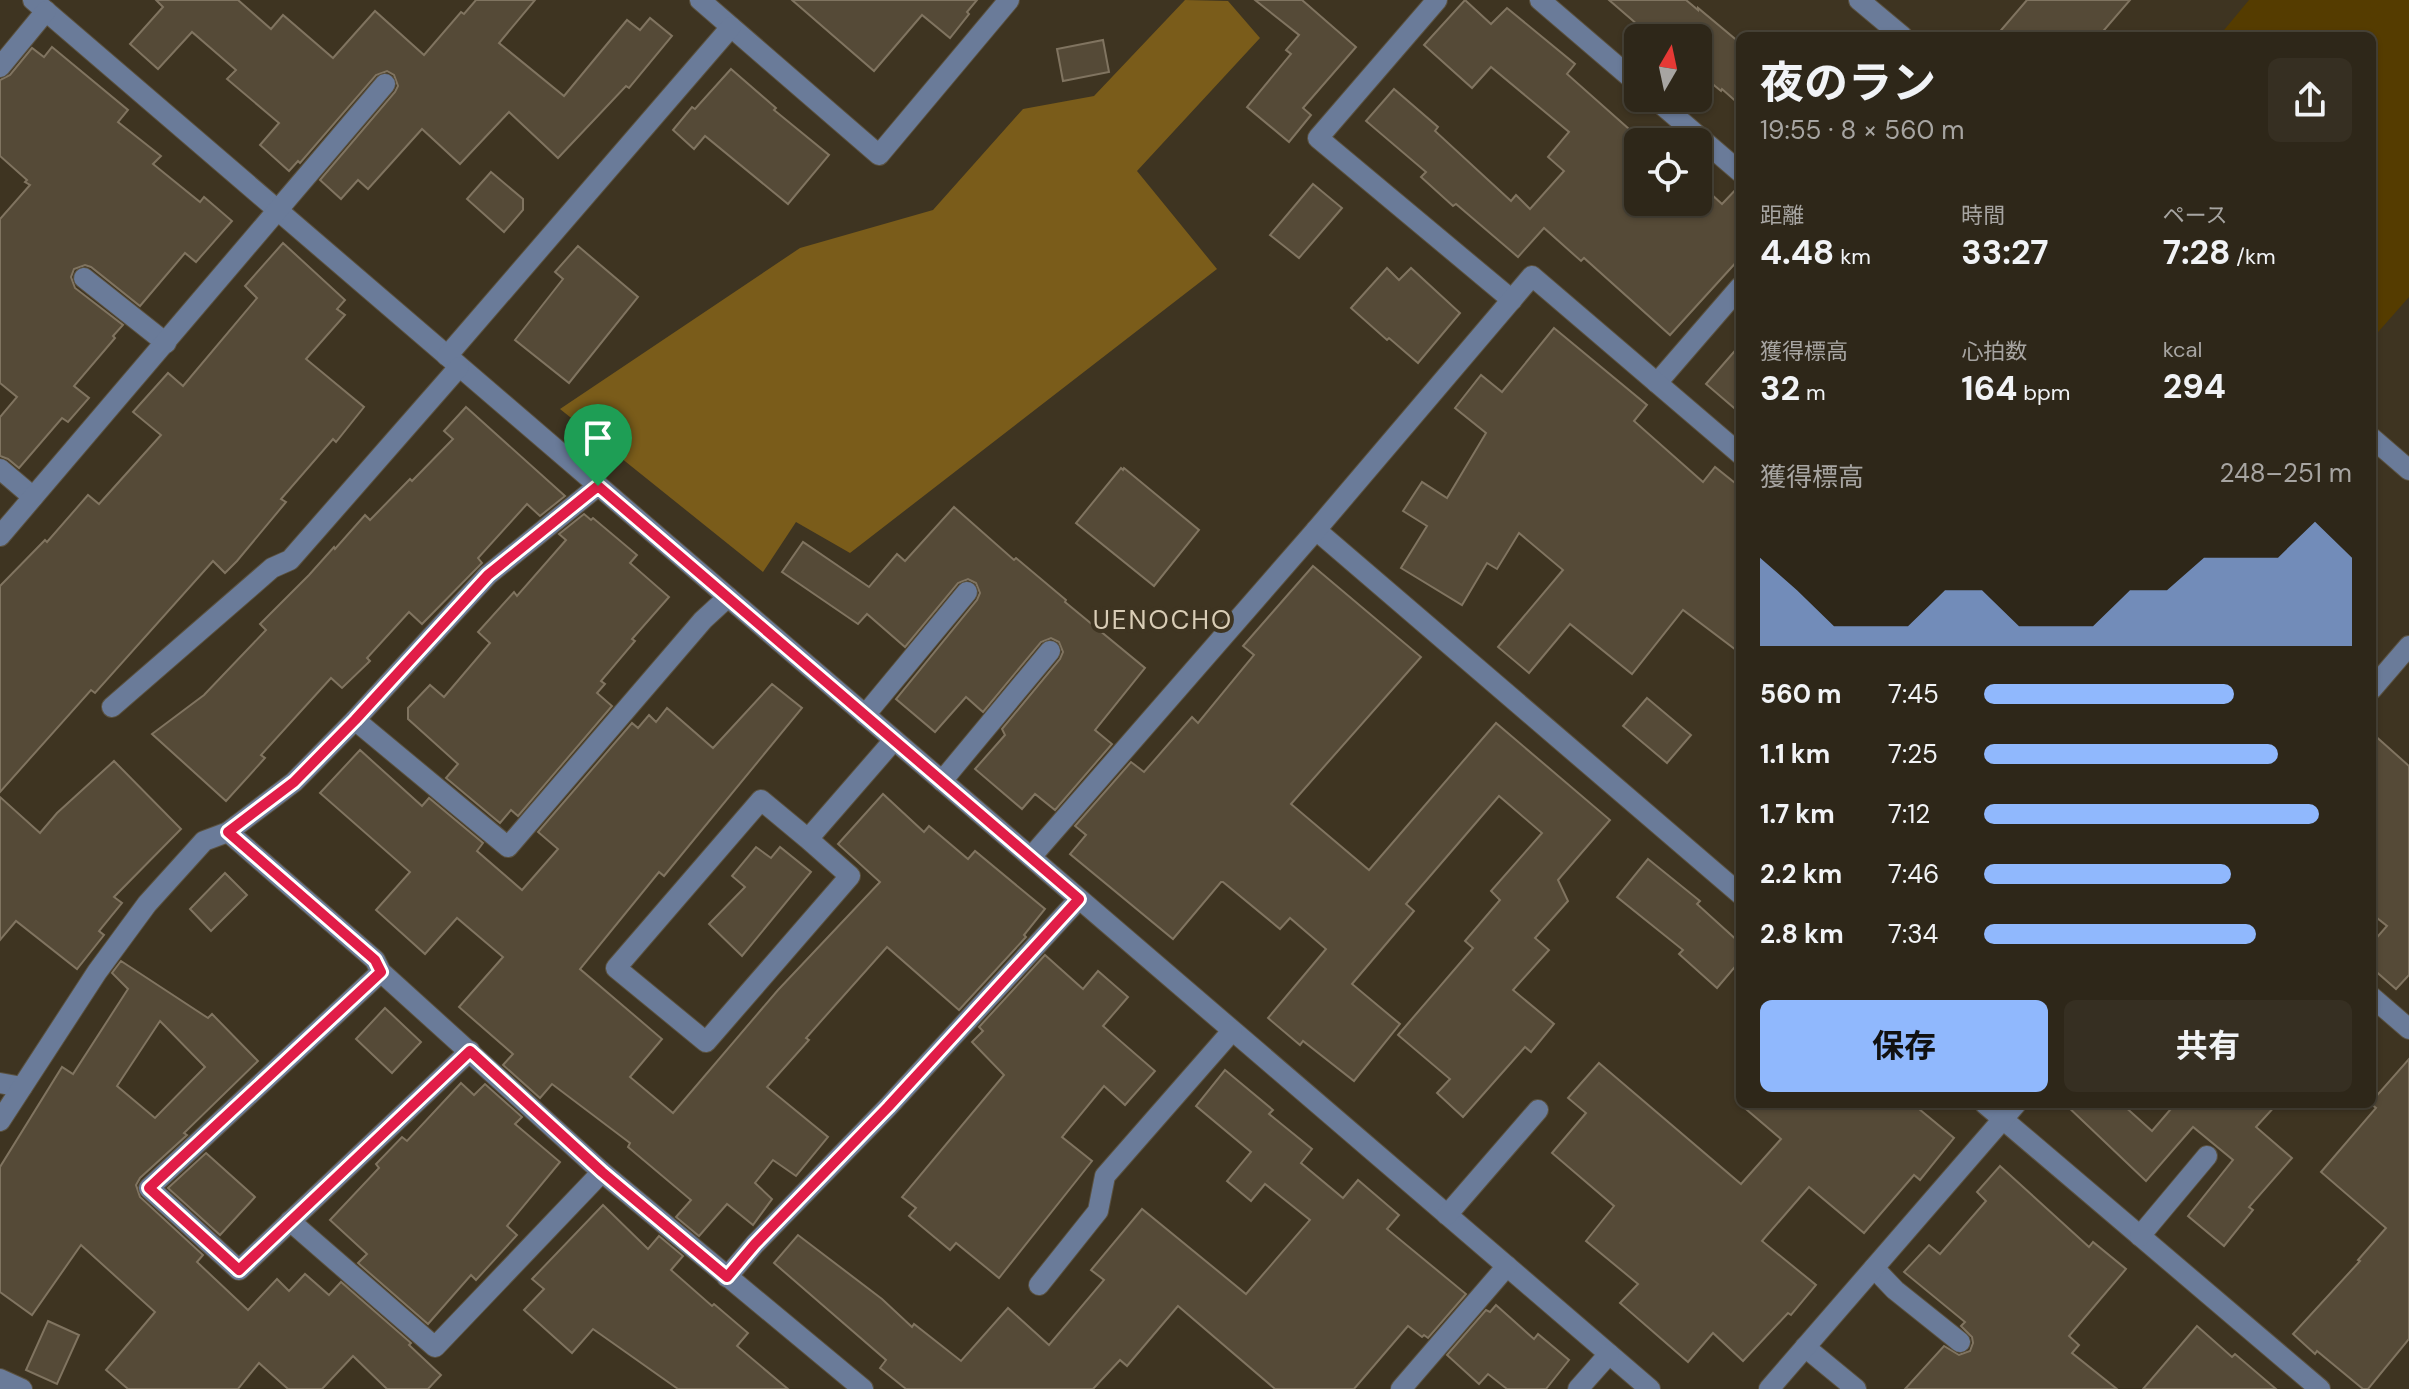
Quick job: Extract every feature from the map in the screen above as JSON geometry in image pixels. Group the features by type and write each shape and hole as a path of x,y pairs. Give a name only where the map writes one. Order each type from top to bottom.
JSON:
{"street":[{"path":"700,0 879,155 1009,0"},
{"path":"1437,0 1318,138 1512,300"},
{"path":"1540,0 1624,72"},
{"path":"1859,0 1897,32"},
{"path":"0,67 40,6 1650,1389"},
{"path":"112,707 272,568 290,560 731,27"},
{"path":"0,536 385,84"},
{"path":"1670,112 1736,169"},
{"path":"1031,857 1532,276 1736,451"},
{"path":"84,278 166,343"},
{"path":"1657,383 1736,292"},
{"path":"2376,441 2409,470"},
{"path":"0,469 33,497"},
{"path":"0,1121 97,972 147,904 204,841 228,832 294,782 488,575 598,486"},
{"path":"1316,530 1736,891"},
{"path":"865,715 967,592"},
{"path":"355,720 508,847 703,620 728,597"},
{"path":"2376,684 2409,646"},
{"path":"942,781 1050,651"},
{"path":"808,839 894,740"},
{"path":"761,800 808,839 850,876 706,1042 616,968 761,800"},
{"path":"228,832 375,960 381,972 602,1172 863,1389"},
{"path":"727,1277 1079,899"},
{"path":"381,972 149,1188 239,1270 470,1051"},
{"path":"2376,1000 2409,1029"},
{"path":"1039,1285 1098,1211 1105,1176 1232,1031"},
{"path":"0,1083 22,1087"},
{"path":"1447,1215 1538,1110"},
{"path":"1769,1389 2009,1112 2140,1236 2320,1389"},
{"path":"2140,1236 2207,1156"},
{"path":"290,1221 435,1347 602,1172"},
{"path":"1401,1389 1507,1266"},
{"path":"1874,1268 1895,1290 1960,1342"},
{"path":"1805,1347 1856,1389"},
{"path":"1578,1389 1609,1354"},
{"path":"0,1379 22,1389"}],"shaded area":[{"path":"1185,0 1228,1 1260,38 1137,171 1217,269 850,553 796,522 763,572 560,409 800,248 933,210 1023,109 1094,96"},
{"path":"2249,0 2409,0 2409,297 2376,334 2376,32 2222,32"}],"building":[{"path":"156,0 238,0 271,29 283,15 333,58 375,11 424,55 461,12 464,14 476,0 535,0 499,43 564,96 627,20 640,30 650,18 672,36 629,88 626,86 558,158 509,112 460,164 422,129 368,189 358,180 341,199 320,180 395,92 398,86 394,75 387,71 376,75 300,163 298,161 289,171 260,145 279,123 227,79 236,70 192,32 158,69 130,44 163,7"},
{"path":"792,0 977,0 950,38 922,15 874,71"},
{"path":"1255,0 1302,0 1356,47 1303,108 1311,115 1289,142 1247,107 1291,54 1286,50 1299,35"},
{"path":"1465,0 1491,24 1507,8 1575,64 1567,74 1628,128 1624,128 1624,216 1712,216 1712,195 1722,204 1736,189 1736,262 1670,335 1584,258 1581,261 1544,228 1518,257 1456,204 1453,206 1421,177 1426,172 1366,121 1394,89 1438,127 1435,131 1511,201 1516,195 1530,209 1564,171 1548,157 1569,132 1491,67 1472,88 1424,45"},
{"path":"1609,0 1686,0 1698,8 1736,40 1736,101 1712,84 1712,24 1637,24"},
{"path":"2027,0 2130,0 2102,32 1999,32"},
{"path":"1103,40 1109,72 1063,81 1057,49"},
{"path":"52,47 128,110 118,122 161,156 153,164 200,202 204,197 232,221 196,262 185,253 140,306 91,267 85,265 74,269 71,277 75,288 123,325 74,386 89,398 68,422 62,418 19,468 0,456 0,417 17,397 0,383 0,219 30,185 0,156 0,80 10,75 32,48 44,57"},
{"path":"731,69 776,108 774,110 829,155 788,204 705,136 694,149 673,130"},
{"path":"491,172 523,199 523,210 504,232 467,199"},
{"path":"1313,184 1342,208 1299,258 1270,235"},
{"path":"283,243 345,300 337,309 345,315 306,359 364,407 336,442 333,439 281,499 286,502 237,561 225,573 213,561 95,693 91,690 0,792 0,586 45,540 47,542 88,495 99,504 161,435 133,412 168,373 183,386 257,298 245,286"},
{"path":"578,246 638,297 569,383 515,340 563,279 555,272"},
{"path":"1387,268 1399,280 1411,268 1460,313 1418,363 1351,308"},
{"path":"1554,328 1647,405 1634,421 1703,482 1715,467 1736,484 1736,650 1683,610 1632,674 1570,624 1529,673 1498,647 1563,570 1519,533 1497,569 1487,563 1462,605 1401,568 1427,526 1403,511 1422,482 1447,498 1486,433 1455,408 1481,375 1502,392"},
{"path":"1736,350 1736,410 1706,384"},
{"path":"466,407 565,496 540,516 527,504 478,558 482,563 422,624 409,612 367,658 370,661 342,688 331,678 261,755 265,758 226,801 152,734 204,695 266,630 260,624 365,515 370,520 453,439 444,431"},
{"path":"1121,468 1199,530 1154,586 1076,523"},
{"path":"954,507 1145,668 1095,730 1112,744 1055,810 1035,794 1022,809 975,769 1005,735 1002,729 1060,659 1063,652 1059,642 1051,638 1041,642 983,712 966,697 935,732 896,699 977,600 980,593 976,583 968,579 958,583 905,647 867,614 858,624 782,572 803,542 869,587 897,554 905,561"},
{"path":"584,514 637,555 630,563 669,597 601,681 605,684 597,693 612,706 518,816 511,810 500,823 446,778 458,764 408,719 408,708 430,685 444,697 490,643 478,632 514,592 517,596 566,540 559,534"},
{"path":"1313,566 1421,657 1291,804 1369,870 1496,723 1610,820 1558,880 1568,901 1535,938 1549,950 1513,990 1554,1024 1531,1052 1525,1047 1463,1117 1437,1093 1450,1079 1398,1035 1473,948 1465,941 1500,900 1491,891 1542,833 1499,796 1406,904 1414,911 1352,984 1400,1024 1354,1081 1303,1041 1300,1045 1268,1018 1326,949 1290,918 1280,929 1221,882 1173,939 1070,854 1086,835 1075,826 1131,762 1144,772 1192,717 1198,723 1254,655 1243,646"},
{"path":"772,684 802,708 664,876 659,872 580,969 662,1039 630,1077 673,1113 778,990 880,882 838,844 883,794 924,832 929,826 968,859 975,851 1045,909 1024,935 1026,937 959,1010 887,947 767,1087 828,1137 796,1176 773,1160 755,1183 772,1199 753,1225 727,1204 699,1236 676,1217 691,1200 628,1147 630,1143 552,1084 540,1098 503,1065 513,1054 459,1007 503,957 457,918 425,954 376,910 410,872 320,793 360,750 422,806 429,798 483,843 477,851 522,890 558,849 538,832 632,723 638,728 649,715 656,722 667,708 713,748"},
{"path":"1647,698 1691,735 1667,763 1623,726"},
{"path":"2376,737 2409,766 2409,975 2396,989 2376,972 2376,938 2387,926 2376,917"},
{"path":"114,761 181,829 114,897 122,903 99,931 104,935 77,969 16,921 0,940 0,797 40,833 57,813"},
{"path":"756,847 771,858 780,847 811,872 742,956 709,924 745,887 732,876"},
{"path":"1648,859 1700,901 1697,904 1736,939 1736,966 1717,988 1679,954 1683,950 1617,897"},
{"path":"225,873 247,895 211,931 190,909"},
{"path":"1045,955 1083,989 1098,971 1128,997 1103,1026 1155,1071 1125,1105 1104,1086 1062,1137 1092,1161 999,1278 956,1243 950,1250 909,1216 916,1208 902,1197 1004,1075 972,1042 983,1031 979,1027"},
{"path":"121,961 208,1018 212,1014 258,1061 184,1133 187,1135 140,1178 136,1185 140,1197 203,1255 197,1262 248,1310 277,1279 289,1291 305,1274 329,1295 341,1282 411,1343 409,1345 441,1375 428,1389 387,1389 353,1356 322,1389 288,1389 259,1363 238,1389 128,1389 106,1370 155,1312 81,1245 32,1315 0,1292 0,1167 62,1067 73,1074 128,989 112,973","holes":["160,1021 205,1067 155,1118 117,1086"]},
{"path":"385,1008 421,1042 392,1073 356,1039"},
{"path":"2409,1059 2409,1339 2368,1389 2363,1389 2293,1334 2386,1228 2321,1172 2376,1108 2376,1096"},
{"path":"1599,1063 1741,1184 1781,1139 1745,1108 1918,1108 1954,1138 1920,1180 1914,1175 1864,1233 1809,1187 1762,1241 1816,1285 1791,1315 1788,1313 1743,1361 1713,1333 1688,1362 1620,1303 1638,1284 1586,1241 1614,1206 1552,1153 1586,1113 1568,1098"},
{"path":"1225,1070 1273,1110 1269,1114 1312,1149 1301,1163 1343,1198 1358,1180 1399,1215 1387,1229 1466,1294 1428,1338 1408,1326 1354,1389 1275,1389 1178,1306 1127,1366 1120,1360 1093,1389 906,1389 880,1368 886,1360 774,1263 798,1235 882,1299 912,1327 914,1324 961,1361 1008,1308 1049,1345 1104,1280 1091,1270 1142,1209 1246,1294 1310,1220 1265,1184 1251,1201 1227,1181 1251,1152 1196,1106"},
{"path":"461,1083 474,1095 485,1084 522,1117 515,1124 560,1162 507,1226 517,1235 476,1280 471,1275 428,1324 358,1263 367,1254 330,1220 379,1168 376,1164 402,1137 407,1141"},
{"path":"2069,1108 2126,1108 2152,1131 2170,1110 2168,1108 2273,1108 2256,1127 2292,1158 2249,1207 2253,1210 2224,1246 2188,1216 2233,1160 2193,1127 2146,1181"},
{"path":"206,1153 255,1197 220,1235 168,1188"},
{"path":"2000,1166 2089,1247 2093,1242 2126,1269 2069,1336 2079,1345 2072,1353 2117,1389 1905,1389 1944,1346 1959,1355 1970,1351 1973,1343 1972,1337 1961,1326 1965,1322 1904,1272 1929,1245 1940,1254 1986,1201 1977,1192"},
{"path":"603,1205 648,1249 659,1236 683,1256 671,1270 748,1333 737,1346 788,1389 678,1389 593,1329 572,1353 524,1310 544,1289 532,1279"},
{"path":"1496,1305 1534,1339 1538,1334 1569,1360 1546,1389 1507,1389 1488,1374 1479,1384 1447,1355 1486,1310 1490,1312"},
{"path":"48,1321 79,1335 57,1384 26,1370"},
{"path":"2197,1326 2232,1357 2235,1354 2276,1389 2143,1389"}],"district":[{"name":"UENOCHO","path":"1163,620"}],"route":[{"path":"598,486 1079,899 727,1277 602,1172 470,1051 239,1270 149,1188 381,972 375,960 228,832 294,782 488,575 598,486"}]}
